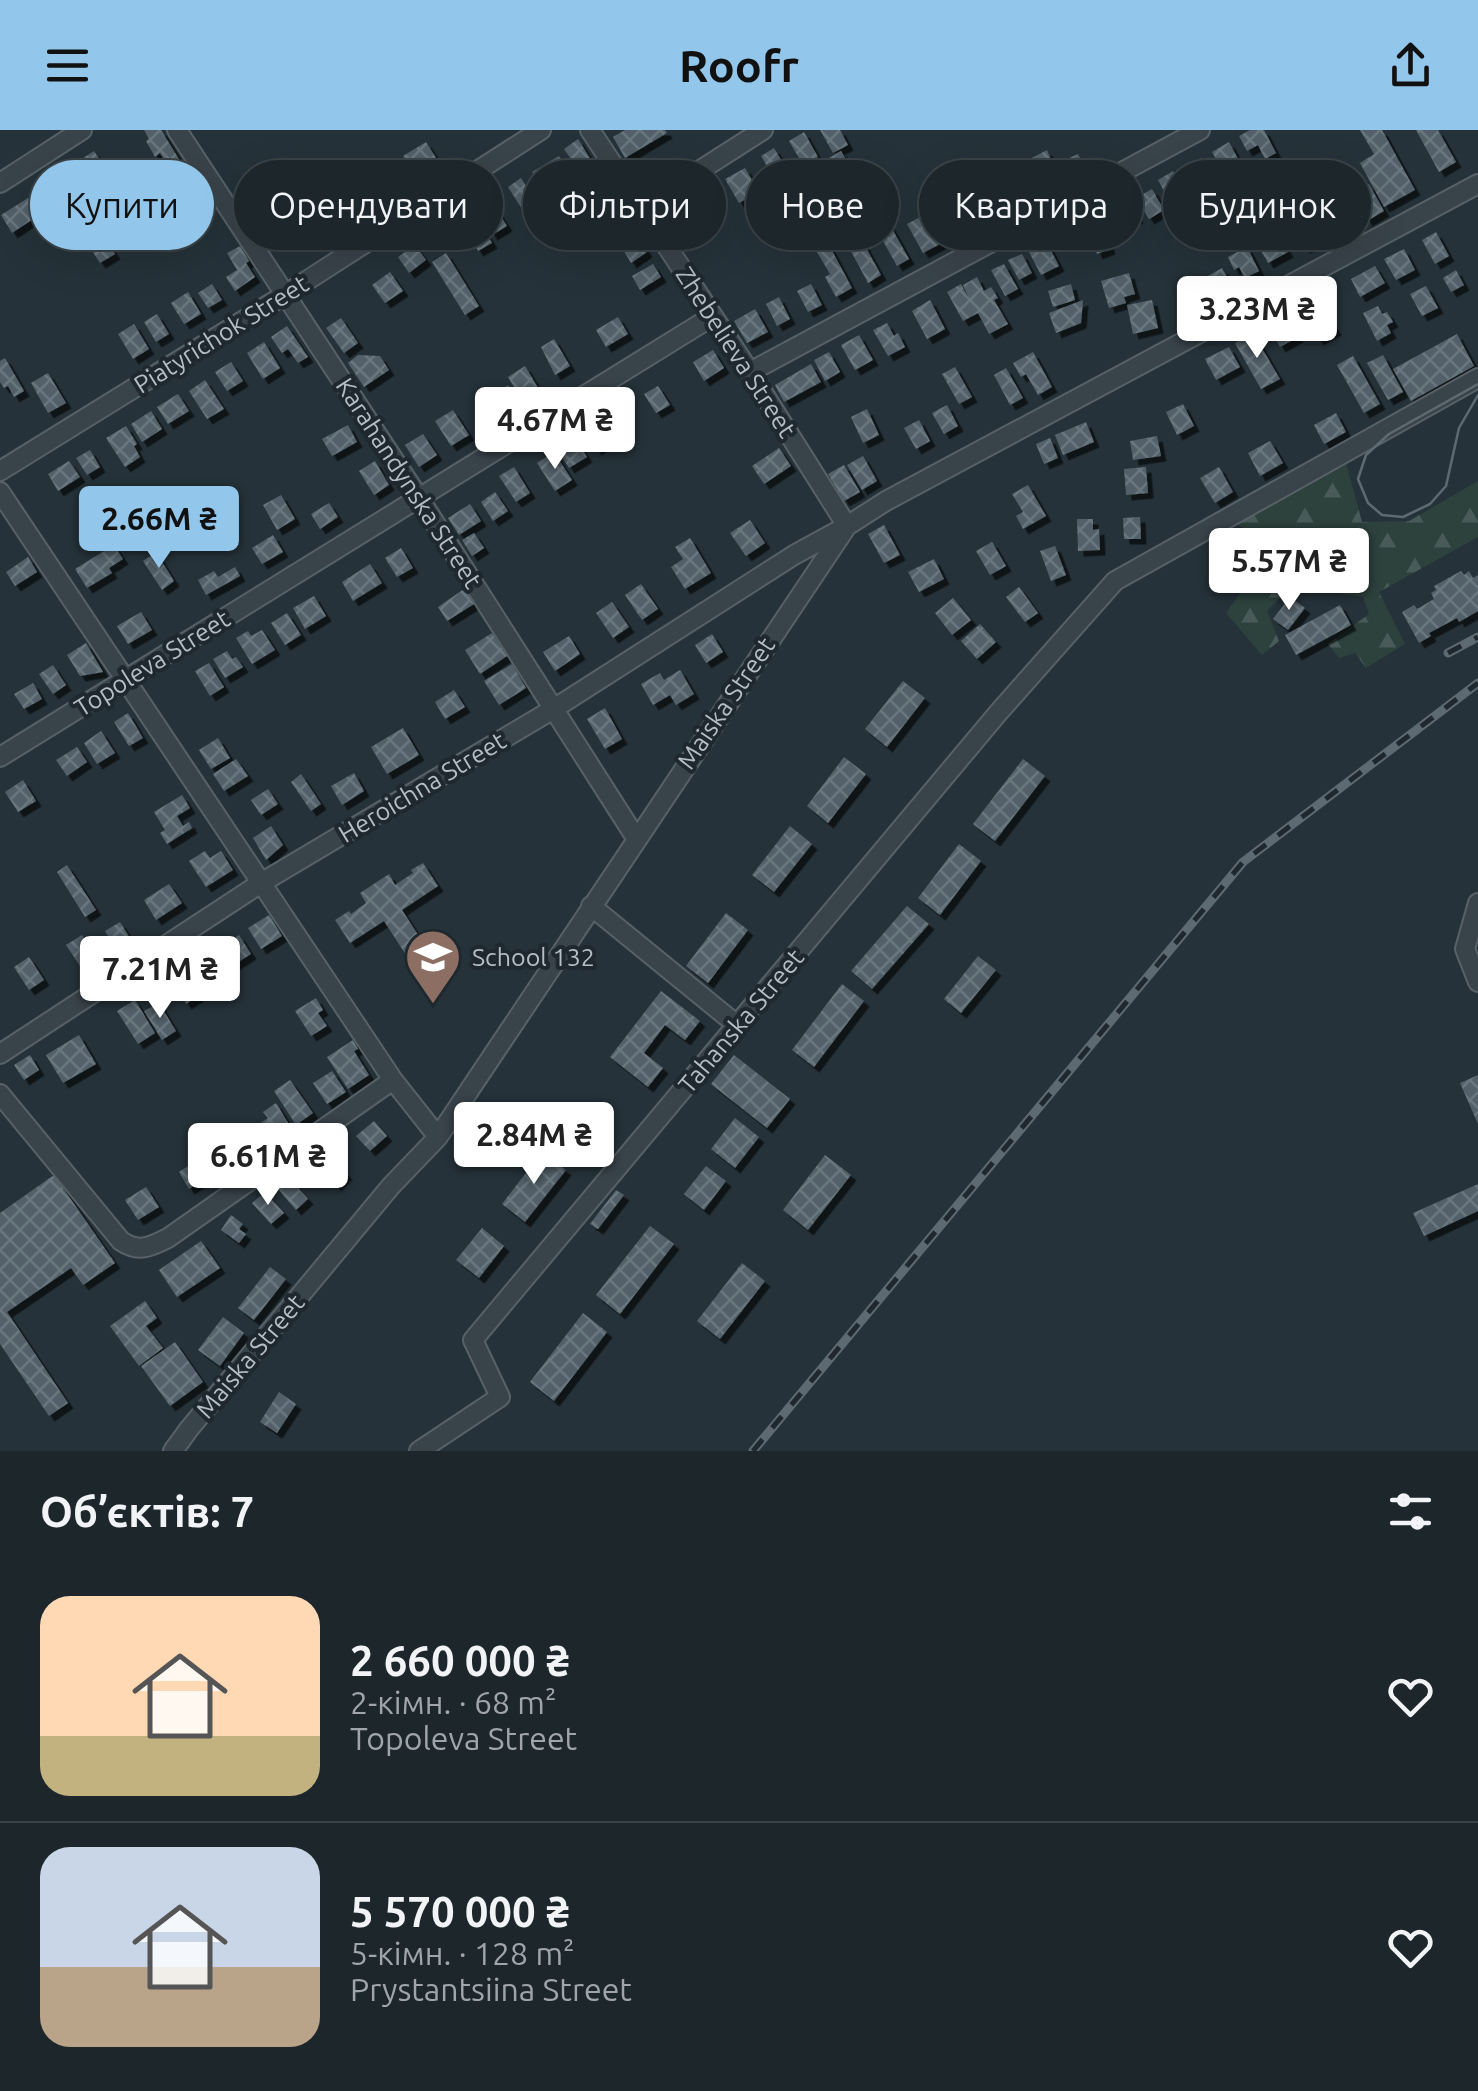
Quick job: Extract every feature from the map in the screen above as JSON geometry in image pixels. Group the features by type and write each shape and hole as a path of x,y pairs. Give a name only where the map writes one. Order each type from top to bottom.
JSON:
{"street":[{"path":"0,182 82,130"},
{"name":"Karahandynska Street","path":"177,130 636,838"},
{"name":"Piatyrichok Street","path":"0,471 542,130"},
{"name":"Zhebelieva Street","path":"590,130 610,160"},
{"path":"716,160 762,130"},
{"path":"750,372 1200,130"},
{"name":"Maiska Street","path":"173,1451 390,1186 438,1137 847,526 886,501 1478,184"},
{"name":"Zhebelieva Street","path":"670,250 847,526"},
{"name":"Topoleva Street","path":"0,757 713,316"},
{"name":"Tahanska Street","path":"418,1451 500,1397 473,1340 1114,581 1478,378"},
{"path":"0,492 393,1080 438,1137"},
{"name":"Heroichna Street","path":"0,1054 261,883 847,526"},
{"path":"1478,903 1465,948 1478,982"},
{"path":"591,906 737,1025"},
{"path":"0,1094 121,1242 139,1249 168,1238 393,1080"},
{"path":"156,1451 188,1429"}],"green space":[{"path":"1345,459 1362,522 1409,521 1478,481 1478,537 1379,592 1405,644 1366,668 1355,653 1339,658 1328,644 1369,614 1363,597 1341,594 1314,565 1267,611 1279,641 1262,655 1226,613 1266,556 1261,537 1232,522"}],"building":[{"path":"144,130 161,130 180,160 165,160 160,153 155,157 146,141 149,139"},
{"path":"625,130 667,133 625,158 613,137"},
{"path":"820,130 840,130 848,145 833,153"},
{"path":"1250,130 1264,130 1276,153 1265,159 1258,145 1247,151 1239,136"},
{"path":"1360,130 1382,130 1415,190 1384,207 1371,183 1371,160 1365,160 1374,154"},
{"path":"1416,130 1438,130 1456,162 1439,172"},
{"path":"804,132 818,157 800,160 789,141"},
{"path":"578,139 591,160 572,160 564,149"},
{"path":"426,142 437,160 406,160 403,156"},
{"path":"1229,142 1239,160 1216,160 1212,152"},
{"path":"774,148 781,160 763,160 761,156"},
{"path":"1047,150 1051,160 1030,160"},
{"path":"94,151 100,160 80,160"},
{"path":"841,151 846,160 825,160"},
{"path":"745,168 746,199 739,203 726,178"},
{"path":"521,178 522,209 508,187"},
{"path":"1371,188 1384,211 1371,219"},
{"path":"1152,189 1163,211 1149,219 1143,209 1143,194"},
{"path":"28,198 30,201 30,221 12,233 1,215"},
{"path":"919,218 919,246 907,224"},
{"path":"1436,232 1449,256 1435,264 1422,240"},
{"path":"899,241 909,259 897,266 888,250 899,250"},
{"path":"1404,249 1415,270 1396,280 1384,259"},
{"path":"92,250 112,250 115,254 100,263"},
{"path":"242,250 255,277 235,291 226,277 237,270 227,253"},
{"path":"408,250 419,250 426,260 409,273 398,257"},
{"path":"623,250 646,250 647,252 631,263"},
{"path":"832,250 852,288 836,297 825,277 830,274 817,252"},
{"path":"850,250 867,250 881,275 868,283"},
{"path":"1028,250 1051,250 1059,266 1041,275"},
{"path":"1248,250 1259,271 1245,278 1239,267 1234,270 1228,257"},
{"path":"1261,250 1287,250 1288,252 1268,263"},
{"path":"446,253 479,306 465,315 432,262"},
{"path":"1022,254 1032,273 1019,280 1008,260"},
{"path":"653,264 661,277 640,290 632,276"},
{"path":"1004,264 1018,289 1005,296 991,270"},
{"path":"1375,266 1385,283 1360,297 1351,279"},
{"path":"1222,268 1235,291 1217,301 1204,278"},
{"path":"1456,270 1464,285 1451,292 1443,278"},
{"path":"390,272 403,291 385,303 372,285"},
{"path":"1129,273 1135,294 1124,297 1126,303 1109,308 1101,281"},
{"path":"977,277 984,291 991,287 1008,324 989,334 978,313 963,321 947,292 961,284 969,299 963,285"},
{"path":"1193,277 1209,305 1194,313 1179,285"},
{"path":"212,284 222,300 208,308 198,293"},
{"path":"811,284 822,305 808,312 797,291"},
{"path":"1071,284 1075,300 1053,307 1048,291"},
{"path":"1426,286 1438,308 1422,316 1410,294"},
{"path":"188,292 201,314 184,324 171,303"},
{"path":"779,297 790,319 777,326 766,304"},
{"path":"930,300 945,329 927,339 912,311"},
{"path":"1083,300 1081,323 1056,333 1049,313"},
{"path":"1152,300 1158,328 1133,334 1127,305"},
{"path":"1323,306 1336,330 1318,340 1305,317"},
{"path":"1378,306 1393,322 1387,325 1391,333 1377,341 1363,313"},
{"path":"755,309 768,332 747,343 734,321"},
{"path":"157,314 169,334 156,342 144,322"},
{"path":"1285,314 1298,337 1280,347 1267,324"},
{"path":"618,317 628,334 606,347 596,330"},
{"path":"341,318 358,343 344,353 326,328"},
{"path":"887,323 905,347 888,356 873,330"},
{"path":"134,324 149,349 133,359 118,334"},
{"path":"287,326 308,357 298,363 288,349 282,353 271,337"},
{"path":"1253,333 1280,379 1261,389 1235,343"},
{"path":"1457,334 1474,366 1411,401 1393,369"},
{"path":"859,335 873,360 855,370 841,345"},
{"path":"554,339 570,366 555,375 541,347"},
{"path":"264,342 280,368 263,379 247,353"},
{"path":"1229,347 1240,367 1216,380 1205,359"},
{"path":"713,350 724,368 704,381 693,362"},
{"path":"829,352 840,372 825,381 814,360"},
{"path":"1033,352 1052,387 1038,395 1026,374 1021,377 1013,363"},
{"path":"358,355 380,356 389,370 364,387 348,363"},
{"path":"1383,355 1403,392 1388,400 1367,363"},
{"path":"1353,356 1380,404 1364,413 1337,365"},
{"path":"5,358 24,391 14,397 8,386 4,388 0,382 0,361"},
{"path":"231,362 243,381 227,391 215,372"},
{"path":"811,364 821,382 784,402 775,385"},
{"path":"525,366 540,391 523,402 508,377"},
{"path":"955,367 972,397 959,404 942,374"},
{"path":"1006,368 1023,398 1010,405 994,375"},
{"path":"48,373 66,403 48,413 31,383"},
{"path":"205,380 224,409 207,419 189,391"},
{"path":"508,385 520,404 500,416 488,398"},
{"path":"658,386 670,405 656,413 644,394"},
{"path":"178,394 189,411 168,424 157,407"},
{"path":"1183,404 1194,426 1177,435 1166,412"},
{"path":"947,405 958,426 944,434 932,413"},
{"path":"867,409 879,435 863,443 851,417"},
{"path":"453,410 469,435 451,446 435,421"},
{"path":"151,411 162,429 142,442 131,424"},
{"path":"1336,413 1346,432 1324,444 1314,425"},
{"path":"607,418 618,436 596,450 584,432"},
{"path":"919,420 930,441 916,449 904,428"},
{"path":"1086,422 1094,442 1063,455 1055,435"},
{"path":"348,425 357,442 332,456 322,439"},
{"path":"126,426 140,457 125,467 106,438"},
{"path":"423,434 437,455 419,467 405,445"},
{"path":"1157,436 1161,456 1133,460 1130,441"},
{"path":"575,438 587,457 569,468 557,449"},
{"path":"1050,438 1058,458 1044,464 1036,444"},
{"path":"1270,441 1283,463 1260,476 1248,453"},
{"path":"779,448 791,466 764,484 752,466"},
{"path":"90,450 100,467 87,475 76,458"},
{"path":"554,452 572,480 555,491 537,463"},
{"path":"863,456 877,481 862,490 847,465"},
{"path":"69,461 80,477 58,491 48,474"},
{"path":"375,461 389,485 374,495 359,471"},
{"path":"844,465 860,492 844,501 828,474"},
{"path":"514,467 530,493 516,502 499,476"},
{"path":"1146,467 1148,493 1126,495 1124,469"},
{"path":"1219,467 1233,492 1215,503 1200,478"},
{"path":"1028,485 1046,516 1023,529 1016,516 1023,512 1012,494"},
{"path":"495,492 508,511 493,521 481,502"},
{"path":"281,495 295,519 277,530 263,505"},
{"path":"329,503 338,517 320,529 311,514"},
{"path":"470,504 481,521 459,535 448,518"},
{"path":"1140,517 1141,539 1124,539 1123,518"},
{"path":"1077,519 1093,519 1093,530 1099,529 1100,550 1078,551"},
{"path":"750,520 765,543 746,556 730,533"},
{"path":"884,525 900,555 884,563 868,534"},
{"path":"474,533 484,548 472,556 462,540"},
{"path":"273,535 283,552 262,564 252,548"},
{"path":"1251,536 1261,552 1238,567 1228,551"},
{"path":"690,538 711,573 685,589 671,567 683,559 675,547"},
{"path":"992,542 1006,566 990,575 976,551"},
{"path":"114,545 123,559 109,568 112,573 87,588 75,569"},
{"path":"1055,546 1066,575 1051,581 1040,551"},
{"path":"401,548 413,568 397,577 385,558"},
{"path":"156,552 174,581 162,590 143,561"},
{"path":"28,557 37,572 15,586 6,572"},
{"path":"934,559 944,579 919,592 908,572"},
{"path":"370,564 382,583 353,601 342,582"},
{"path":"235,567 240,576 206,595 198,580 214,571 218,577"},
{"path":"1461,571 1464,575 1469,571 1473,578 1478,575 1478,611 1429,633 1431,636 1419,643 1402,612 1434,599 1434,586"},
{"path":"641,584 658,609 642,620 625,595"},
{"path":"1019,587 1038,613 1025,622 1006,597"},
{"path":"464,589 474,604 447,621 438,607"},
{"path":"314,596 326,616 305,629 293,608"},
{"path":"1290,597 1305,608 1288,630 1273,619"},
{"path":"953,598 971,620 952,635 935,613"},
{"path":"612,602 629,627 613,638 596,613"},
{"path":"1340,605 1351,625 1296,655 1285,635"},
{"path":"141,612 152,630 128,644 117,626"},
{"path":"287,613 301,635 285,645 271,623"},
{"path":"980,624 996,642 977,659 961,641"},
{"path":"262,630 275,650 252,664 236,638 248,631 251,636"},
{"path":"492,633 507,656 480,674 465,650"},
{"path":"712,634 723,652 706,663 695,645"},
{"path":"569,636 580,654 555,671 543,652"},
{"path":"86,643 103,672 80,676 67,655"},
{"path":"227,651 243,667 225,678 213,659"},
{"path":"209,663 224,687 210,696 195,671"},
{"path":"512,664 526,688 499,705 484,681"},
{"path":"53,665 66,685 53,694 39,674"},
{"path":"680,670 694,694 676,705 670,695 653,705 641,684 660,673 664,680"},
{"path":"903,681 925,698 887,747 865,729"},
{"path":"33,683 42,699 24,709 14,694"},
{"path":"454,690 465,707 445,719 435,702"},
{"path":"605,708 622,739 605,749 587,719"},
{"path":"128,713 143,738 129,746 114,722"},
{"path":"403,728 419,755 387,774 371,747"},
{"path":"101,731 115,753 97,764 84,743"},
{"path":"218,738 230,758 211,769 199,750"},
{"path":"77,747 87,762 67,776 56,760"},
{"path":"844,757 866,774 828,823 807,806"},
{"path":"236,759 248,776 224,791 213,774"},
{"path":"1023,759 1045,776 995,841 973,824"},
{"path":"354,773 364,791 342,805 331,786"},
{"path":"301,774 321,804 311,811 291,782"},
{"path":"23,780 36,801 18,812 5,792"},
{"path":"268,789 278,804 261,815 251,800"},
{"path":"182,795 190,808 177,816 183,826 189,822 192,828 167,844 160,833 165,830 154,812"},
{"path":"271,826 283,845 266,860 253,838"},
{"path":"790,826 812,844 774,892 752,875"},
{"path":"959,844 981,861 940,915 918,898"},
{"path":"205,851 210,858 221,851 233,870 206,887 189,861"},
{"path":"423,863 438,886 402,910 424,944 406,955 384,921 350,943 335,920 366,903 360,893 389,874 395,885"},
{"path":"67,865 96,910 85,917 57,872"},
{"path":"169,884 182,903 156,920 144,900"},
{"path":"907,906 929,924 872,989 851,971"},
{"path":"726,913 748,930 708,983 686,966"},
{"path":"269,915 282,936 261,949 248,928"},
{"path":"120,922 130,938 115,948 105,931"},
{"path":"82,935 95,956 80,966 66,945"},
{"path":"239,935 251,954 232,966 221,947"},
{"path":"978,956 996,970 961,1013 944,999"},
{"path":"29,957 44,980 29,990 14,967"},
{"path":"187,968 203,993 186,1004 171,979"},
{"path":"842,984 864,1001 814,1067 792,1050"},
{"path":"661,991 700,1021 685,1040 665,1025 644,1053 663,1068 648,1087 610,1057"},
{"path":"316,998 323,1010 318,1013 327,1026 311,1036 295,1011"},
{"path":"135,1000 155,1033 138,1044 117,1011"},
{"path":"159,1003 176,1031 162,1040 144,1011"},
{"path":"79,1035 96,1064 63,1083 46,1055"},
{"path":"353,1040 358,1049 354,1051 369,1075 348,1089 327,1057"},
{"path":"30,1055 39,1070 24,1080 14,1065"},
{"path":"734,1055 790,1099 767,1128 711,1084"},
{"path":"332,1071 346,1092 327,1104 313,1083"},
{"path":"1478,1075 1478,1124 1460,1083"},
{"path":"290,1080 313,1113 296,1125 274,1091"},
{"path":"276,1103 290,1126 266,1141 256,1126 268,1118 263,1112"},
{"path":"735,1118 759,1137 735,1168 711,1149"},
{"path":"374,1121 387,1136 370,1151 356,1136"},
{"path":"238,1123 252,1144 239,1153 225,1132"},
{"path":"223,1135 236,1154 222,1163 210,1144"},
{"path":"323,1151 347,1174 336,1186 312,1163"},
{"path":"542,1152 566,1170 525,1222 502,1204"},
{"path":"825,1155 851,1175 808,1230 783,1210"},
{"path":"197,1160 208,1177 189,1189 179,1172"},
{"path":"706,1166 726,1181 704,1210 684,1194"},
{"path":"54,1175 115,1263 83,1285 71,1268 7,1312 68,1403 49,1416 0,1344 0,1213"},
{"path":"290,1179 308,1199 296,1210 278,1189"},
{"path":"1478,1184 1478,1211 1424,1236 1413,1213"},
{"path":"146,1187 159,1207 138,1220 125,1200"},
{"path":"616,1190 624,1195 598,1229 590,1224"},
{"path":"265,1192 284,1213 271,1224 252,1203"},
{"path":"231,1215 243,1224 239,1229 246,1234 239,1243 221,1230"},
{"path":"650,1226 674,1244 620,1314 596,1295"},
{"path":"482,1228 504,1246 479,1278 456,1260"},
{"path":"201,1241 220,1268 177,1297 159,1270"},
{"path":"742,1263 765,1281 720,1339 697,1321"},
{"path":"270,1267 286,1279 254,1320 238,1308"},
{"path":"145,1301 157,1318 146,1326 163,1348 139,1366 110,1326"},
{"path":"583,1313 607,1332 554,1401 530,1382"},
{"path":"223,1317 244,1333 220,1366 198,1350"},
{"path":"175,1342 203,1382 170,1406 141,1366"},
{"path":"279,1392 296,1404 277,1433 260,1422"}],"tram line":[{"path":"1478,384 1389,434 1366,455 1358,479 1368,503 1382,515 1403,517 1430,504 1446,486 1459,428 1478,395"}],"railway":[{"path":"1448,653 1478,637"},
{"path":"753,1451 1243,862 1478,683"}],"place":[{"name":"School 132","path":"433,1006"}]}
